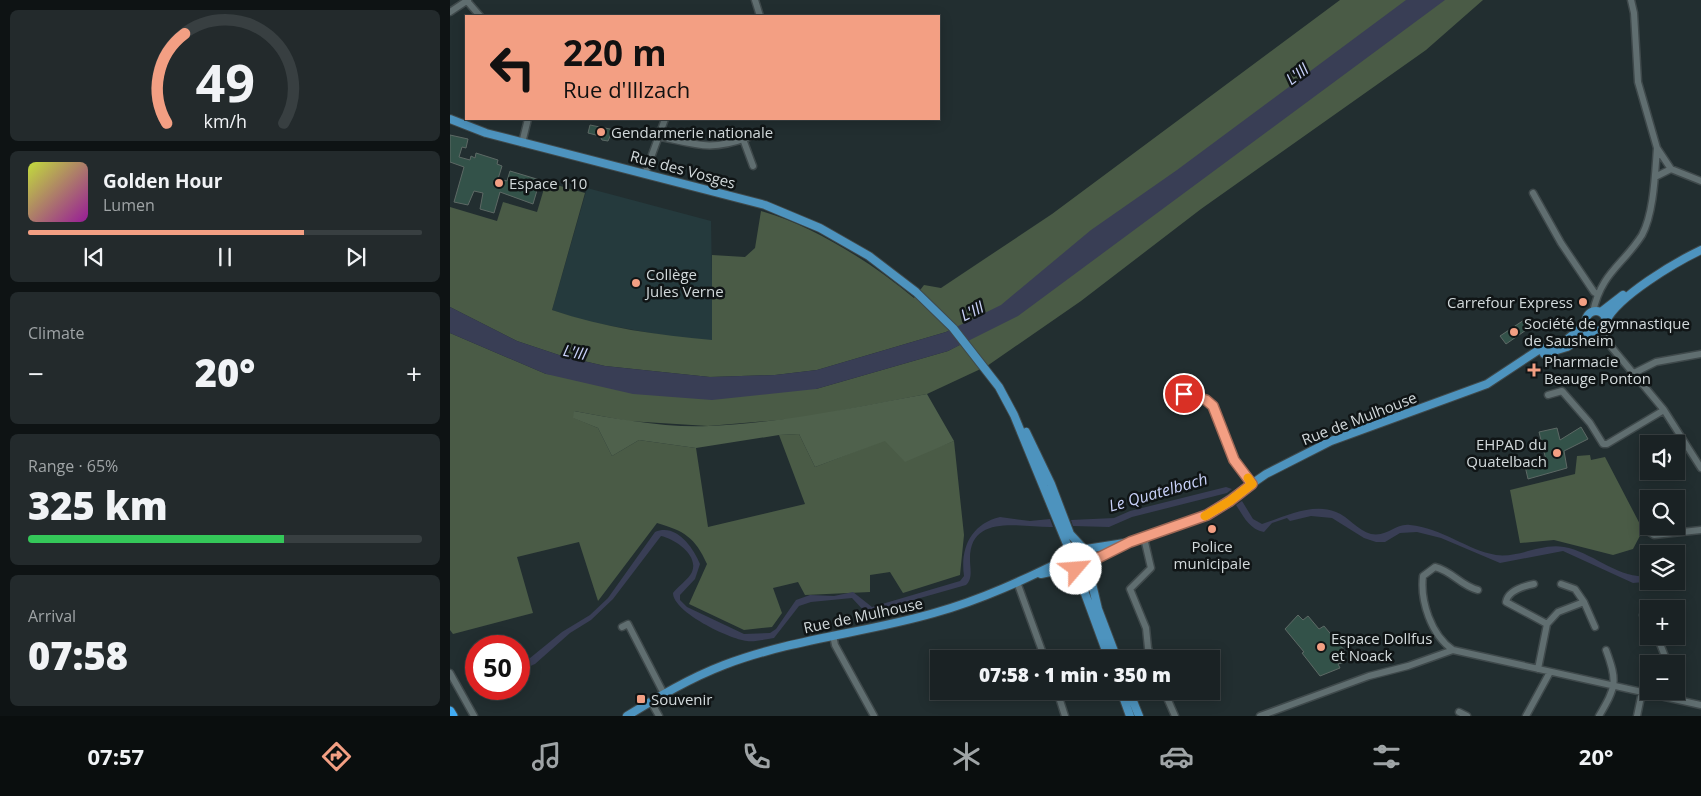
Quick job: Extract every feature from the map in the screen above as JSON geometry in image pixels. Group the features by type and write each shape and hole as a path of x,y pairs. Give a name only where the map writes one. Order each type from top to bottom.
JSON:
{"highway":[{"path":"450,711 453,716"}],"main road":[{"name":"Rue des Vosges","path":"450,119 486,133 766,205 796,216 844,241 903,281 953,328 983,365 1002,392 1014,415 1065,529"},
{"path":"1657,275 1615,307 1597,331 1586,324 1588,315 1597,312 1641,282 1701,250"},
{"path":"1597,312 1606,321"},
{"name":"Rue de Mulhouse","path":"1084,549 1130,542 1196,520 1230,501 1252,484 1331,441 1487,384 1537,351 1565,341 1586,324"},
{"name":"Rue de Mulhouse","path":"1520,364 1567,347 1597,331"},
{"path":"1065,529 1090,554 1098,609 1114,650"},
{"path":"1065,529 1074,568 1106,650"},
{"name":"Rue de Mulhouse","path":"1090,564 1130,542"},
{"path":"1070,556 1076,549 1084,549"},
{"name":"Rue de Mulhouse","path":"627,716 664,694 725,664 833,634 883,626 934,613 1037,574 1070,556"},
{"path":"1074,568 1082,570 1090,564"},
{"name":"Rue de Mulhouse","path":"1037,574 1074,568"},
{"path":"1125,700 1131,714"},
{"path":"1130,700 1131,714"}],"street":[{"path":"450,12 467,0 479,15"},
{"path":"755,0 760,15"},
{"path":"1597,312 1599,290 1641,235 1647,223 1655,177 1657,148 1637,76 1634,13 1631,0"},
{"path":"522,142 528,120"},
{"path":"645,174 665,120"},
{"path":"658,136 705,146 720,146 746,138 754,166"},
{"path":"1657,148 1671,170 1701,181"},
{"path":"1655,177 1671,170"},
{"path":"1532,193 1561,243 1594,292 1599,290"},
{"path":"1597,331 1664,410 1701,468"},
{"path":"1634,373 1656,362 1701,354"},
{"path":"1548,395 1562,391 1590,423 1603,444 1607,444 1664,410"},
{"path":"1184,394 1206,400 1213,406 1234,460 1252,484"},
{"path":"1685,532 1701,530"},
{"path":"1144,538 1151,568 1130,589 1146,628 1150,650"},
{"path":"1453,650 1439,636 1428,616 1422,583 1423,576 1435,568 1443,569 1470,588 1478,590"},
{"path":"1017,582 1042,650"},
{"path":"1534,584 1517,589 1509,595 1506,602 1510,606 1547,624"},
{"path":"1561,584 1575,589 1584,602 1595,627"},
{"path":"1538,669 1547,624 1558,612 1584,602"},
{"path":"622,627 628,624 664,694"},
{"path":"833,634 835,645 874,716"},
{"path":"1260,716 1370,676 1408,666 1453,650 1640,692"},
{"path":"1599,716 1613,686 1615,673 1606,650"},
{"path":"1526,716 1550,672"},
{"path":"450,673 474,716"},
{"path":"1059,700 1065,716"},
{"path":"1168,700 1175,716"},
{"path":"1636,716 1640,700"},
{"path":"1681,700 1701,705"},
{"path":"651,702 659,716"},
{"path":"1459,712 1467,716"}],"shaded area":[{"name":"Collège Jules Verne","path":"587,188 711,221 713,341 667,336 584,321 552,310"}],"green space":[{"path":"1340,0 1483,0 1426,50 1201,209 1081,301 987,366 927,394 802,418 708,426 628,421 574,411 574,418 598,428 612,456 639,440 696,448 708,527 805,504 779,435 799,434 815,467 885,440 930,450 954,441 964,535 960,575 903,593 890,572 870,575 870,592 805,595 798,582 773,588 782,613 772,627 744,630 689,604 707,564 698,547 688,536 657,523 598,601 579,542 517,557 533,613 453,634 450,630 450,333 546,374 816,389 948,351 967,341 956,327 946,332 817,370 775,375 710,377 605,366 562,356 517,341 450,307 450,207 497,221 503,202 537,212 546,182 585,193 552,310 611,326 712,340 712,255 745,257 755,248 761,211 801,226 842,247 880,272 914,298 924,285 941,288 1052,214"},
{"path":"927,394 954,441 905,462 885,441 815,467 799,434 779,435 696,448 639,440 612,456 598,428 573,418 574,411 658,424 709,426 764,422 819,414"},
{"path":"1590,455 1591,460 1605,457 1640,524 1640,535 1633,549 1613,555 1554,540 1520,543 1510,490 1575,474 1577,456"}],"water":[{"name":"L'Ill","path":"1406,0 1445,0 1018,316 948,351 816,389 712,400 633,394 546,374 450,333 450,307 517,341 562,356 605,366 710,377 775,375 817,370 946,332 1001,305 1091,230 1177,170"},
{"path":"1226,487 1232,489 1227,493 1132,517 1109,527 1073,526 1071,520 1114,518 1130,511"},
{"path":"1242,501 1253,519 1262,524 1298,512 1327,509 1340,514 1362,530 1371,534 1383,534 1405,525 1422,527 1444,534 1475,549 1496,555 1513,554 1555,546 1564,547 1585,554 1627,574 1640,576 1640,582 1633,583 1563,551 1500,563 1441,538 1417,532 1400,533 1385,542 1376,542 1364,538 1332,518 1311,516 1290,521 1287,518 1272,523 1264,532 1254,528 1244,518 1236,505"},
{"path":"1000,517 1030,521 1050,519 1053,527 1000,526 988,529 978,535 972,545 970,577 966,585 871,612 865,612 852,598 811,602 799,606 774,638 753,641 739,639 716,630 682,608 675,600 673,593 692,572 692,560 679,544 661,536 613,599 591,620 570,633 535,664 530,666 530,658 562,632 590,615 608,598 655,532 670,531 683,538 700,564 695,579 680,595 680,600 687,607 744,634 770,633 776,629 796,600 810,595 834,596 853,592 872,607 960,581 964,576 963,566 966,547 975,531 990,520"}],"building":[{"name":"Gendarmerie nationale","path":"590,125 615,130 615,134 611,134 608,141 602,140 600,136 588,133"},
{"name":"Espace 110","path":"450,135 468,139 466,148 462,147 459,157 470,160 471,156 475,158 476,153 498,160 497,164 502,166 498,179 507,181 510,171 540,180 533,204 500,192 494,213 480,209 483,193 474,191 468,205 454,202 464,167 450,162"},
{"name":"Société de gymnastique de Sausheim","path":"1524,320 1529,328 1506,344 1500,336"},
{"name":"EHPAD du Quatelbach","path":"1581,427 1588,439 1564,451 1567,468 1528,479 1525,466 1546,460 1539,432 1557,428 1560,440"},
{"name":"Espace Dollfus et Noack","path":"1298,615 1303,620 1308,616 1319,629 1324,626 1345,651 1341,656 1345,662 1338,664 1340,668 1320,676 1302,653 1304,652 1285,629"}],"slow traffic":[{"path":"1205,516 1219,509 1252,484 1248,478"}],"place":[{"name":"Gendarmerie nationale","path":"601,132"},
{"name":"Espace 110","path":"499,183"},
{"name":"Collège Jules Verne","path":"636,283"},
{"name":"Carrefour Express","path":"1583,302"},
{"name":"Société de gymnastique de Sausheim","path":"1514,332"},
{"name":"Pharmacie Beauge Ponton","path":"1534,370"},
{"name":"EHPAD du Quatelbach","path":"1557,453"},
{"name":"Police municipale","path":"1212,529"},
{"name":"Espace Dollfus et Noack","path":"1321,647"},
{"name":"Souvenir","path":"641,699"}],"route":[{"path":"1076,569 1086,569 1092,561 1100,556 1130,542 1175,528 1207,515 1219,509 1252,484 1234,460 1213,406 1206,400 1184,394"}],"water label":[{"name":"Le Quatelbach","path":"1158,492"}]}
